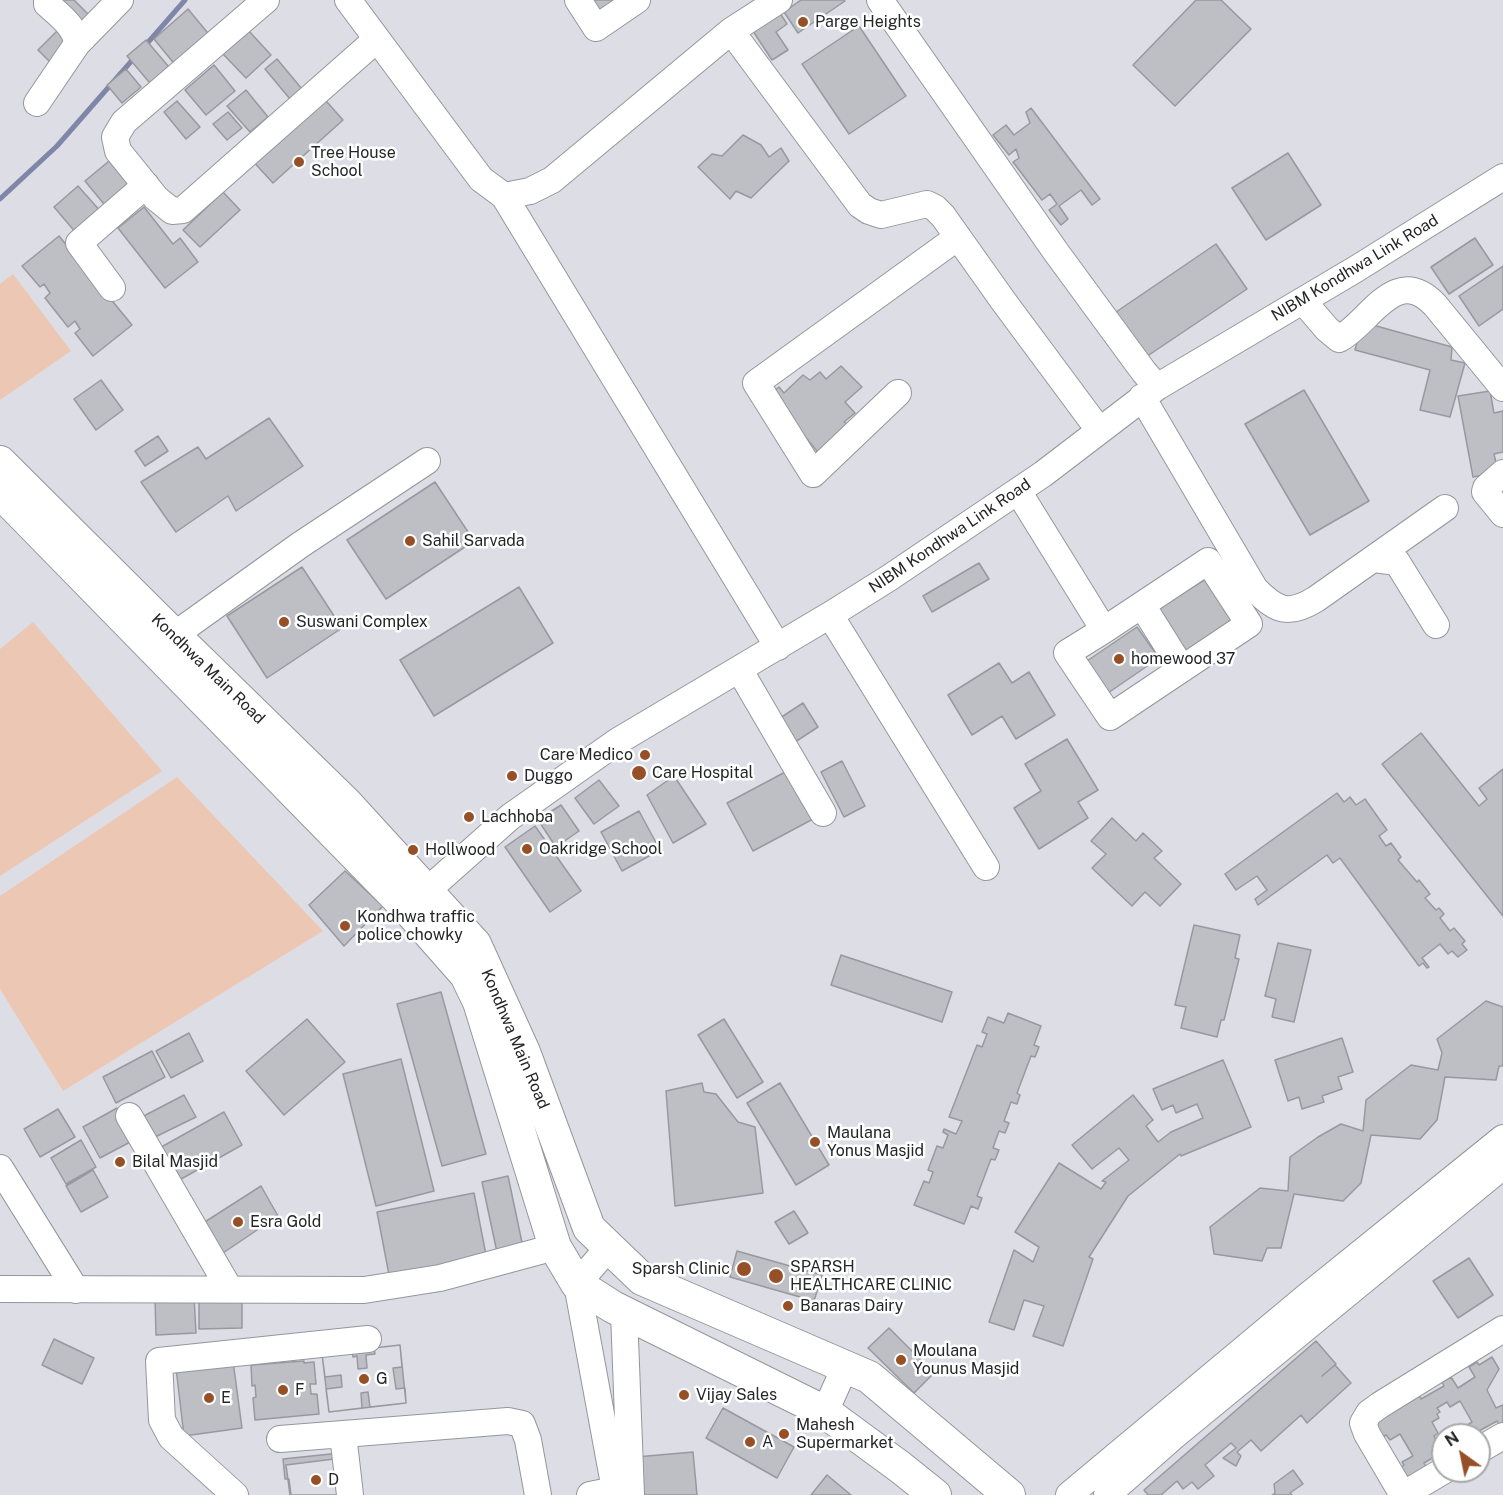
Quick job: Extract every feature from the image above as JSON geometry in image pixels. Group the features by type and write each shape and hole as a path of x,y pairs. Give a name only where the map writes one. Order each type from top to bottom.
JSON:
{"main road":[{"name":"Kondhwa Main Road","path":"0,462 164,643 417,899 475,944 524,1052 589,1228 642,1279 869,1377 1009,1495"},
{"name":"Kondhwa Main Road","path":"0,492 164,643"},
{"name":"Kondhwa Main Road","path":"417,899 466,975 479,1002 555,1247 577,1284 624,1313 825,1412 935,1495"}],"street":[{"path":"47,0 47,4 73,30 77,44"},
{"path":"37,103 77,44 120,0"},
{"path":"266,0 124,122 115,137 118,151 156,198 172,211 183,210 377,39"},
{"path":"348,0 481,178 504,196 778,647"},
{"path":"578,0 596,28 637,0"},
{"path":"504,196 530,191 552,180 731,31 750,8 779,0"},
{"path":"880,0 1056,252 1144,372 1149,392 1255,589 1269,603 1282,609 1301,608 1445,508"},
{"path":"731,31 860,205 868,211 881,215 927,204 944,216 1099,430"},
{"name":"NIBM Kondhwa Link Road","path":"417,899 520,810 618,741 830,615 1043,474 1149,392 1303,301 1503,177"},
{"path":"112,288 79,243 146,185"},
{"path":"898,393 813,474 756,383 958,237"},
{"path":"1303,301 1327,329 1339,339 1379,303 1394,294 1412,291 1421,294 1435,305 1503,388"},
{"path":"164,643 300,545 427,460"},
{"path":"1503,473 1486,488 1485,492 1503,514"},
{"path":"1018,491 1104,630"},
{"path":"1374,559 1397,562 1436,625"},
{"path":"1208,561 1249,624 1110,717 1067,654 1104,630 1208,561"},
{"path":"1142,605 1182,669"},
{"path":"830,615 986,867"},
{"path":"739,669 823,813"},
{"path":"129,1116 229,1288"},
{"path":"1069,1495 1278,1320 1503,1138"},
{"path":"1107,1495 1174,1436 1503,1166"},
{"path":"0,1168 76,1290"},
{"path":"0,1289 364,1290 440,1278 555,1247"},
{"path":"609,1247 577,1284 613,1494"},
{"path":"613,1494 624,1313"},
{"path":"1431,1478 1403,1495 1367,1434 1363,1423 1369,1413 1380,1405 1501,1335"},
{"path":"235,1495 171,1437 162,1420 159,1361 368,1339"},
{"path":"825,1412 845,1366"},
{"path":"280,1438 508,1421 522,1424 528,1440 538,1495"},
{"path":"343,1434 350,1495"}],"shaded area":[{"path":"13,274 71,351 0,400 0,284"},
{"path":"33,622 162,771 0,876 0,649"},
{"path":"177,777 323,931 63,1091 0,989 0,896"}],"building":[{"path":"58,0 74,0 94,20 82,31"},
{"path":"589,0 623,0 600,15"},
{"name":"Parge Heights","path":"801,0 845,1 798,33 784,12"},
{"path":"1196,0 1221,0 1251,29 1175,106 1133,65"},
{"path":"188,9 212,38 177,67 154,39"},
{"path":"778,10 787,24 776,32 788,50 772,60 751,28"},
{"path":"859,26 906,96 849,134 802,64"},
{"path":"60,28 73,42 52,64 38,50"},
{"path":"248,30 271,55 246,78 223,54"},
{"path":"146,40 174,73 155,89 127,56"},
{"path":"277,59 302,89 290,99 265,69"},
{"path":"214,65 235,91 206,115 185,90"},
{"path":"126,69 141,87 122,103 107,85"},
{"path":"246,90 268,117 250,132 227,106"},
{"path":"319,93 343,120 273,183 249,157"},
{"path":"177,101 200,127 186,139 164,112"},
{"path":"1031,108 1100,199 1092,205 1081,190 1059,206 1068,219 1061,225 1049,210 1057,204 1050,194 1042,200 1013,162 1019,158 1016,149 1009,155 993,135 1006,125 1014,135 1030,123 1026,112"},
{"path":"228,112 242,128 227,140 213,124"},
{"path":"743,135 761,145 769,157 781,148 789,161 751,198 736,191 730,199 698,167 712,154 722,156"},
{"path":"1288,153 1321,205 1266,240 1232,188"},
{"path":"109,161 132,189 108,209 85,181"},
{"path":"78,186 102,213 77,234 54,207"},
{"path":"223,192 240,210 200,247 183,230"},
{"path":"144,207 173,244 180,238 198,262 165,288 118,228"},
{"path":"59,236 132,325 93,356 75,333 80,329 75,321 68,327 45,298 50,293 44,284 40,287 22,266"},
{"path":"1475,238 1493,265 1449,294 1431,267"},
{"path":"1216,244 1247,289 1146,357 1116,312"},
{"path":"1503,266 1503,309 1479,326 1459,296"},
{"path":"1362,322 1452,347 1451,360 1465,363 1450,417 1420,410 1430,370 1355,350"},
{"path":"841,366 862,387 845,402 855,413 844,422 853,428 821,456 770,394 779,387 784,393 803,375 810,380 820,372 826,379"},
{"path":"101,380 123,410 96,430 74,399"},
{"path":"1304,390 1369,501 1310,535 1245,424"},
{"path":"1490,391 1494,413 1503,411 1503,452 1494,454 1498,472 1473,477 1458,396"},
{"path":"269,418 303,466 236,511 228,496 176,532 141,482 198,447 206,459"},
{"path":"158,436 168,451 145,466 135,451"},
{"name":"Sahil Sarvada","path":"435,482 474,541 386,599 347,540"},
{"path":"979,563 989,579 932,612 923,596"},
{"name":"Suswani Complex","path":"302,567 342,628 267,678 227,616"},
{"path":"1209,577 1239,624 1186,655 1156,610"},
{"path":"519,587 553,643 434,716 400,660"},
{"path":"1137,627 1159,658 1108,693 1084,663"},
{"path":"999,663 1012,683 1029,672 1055,715 1016,739 1002,716 972,735 948,695"},
{"path":"803,703 818,727 792,744 777,720"},
{"path":"1421,733 1479,806 1487,799 1479,788 1503,769 1503,916 1382,764"},
{"path":"1067,739 1098,790 1078,802 1088,818 1039,849 1014,808 1041,791 1025,764"},
{"path":"842,761 865,806 844,817 821,772"},
{"path":"789,770 815,818 753,851 727,803"},
{"path":"674,776 706,824 673,843 647,795"},
{"path":"599,780 619,806 594,824 575,798"},
{"path":"1337,793 1344,802 1350,797 1356,805 1365,799 1387,830 1379,836 1386,846 1391,843 1401,857 1398,860 1430,894 1425,898 1436,910 1439,908 1444,914 1440,918 1450,931 1454,928 1465,941 1462,944 1467,950 1458,957 1452,951 1448,954 1440,944 1422,958 1429,967 1427,968 1423,963 1419,966 1340,858 1333,863 1327,855 1258,905 1255,899 1267,890 1257,876 1236,890 1225,874"},
{"path":"561,805 579,831 556,847 538,820"},
{"path":"639,811 660,850 622,871 601,832"},
{"path":"1112,818 1136,841 1143,833 1162,851 1154,858 1181,884 1160,906 1145,892 1132,906 1092,868 1106,854 1091,841"},
{"path":"535,826 581,891 550,912 505,847"},
{"name":"Kondhwa traffic police chowky","path":"345,871 383,906 344,946 309,905"},
{"path":"1194,925 1240,935 1235,958 1239,959 1224,1020 1221,1020 1217,1037 1181,1028 1186,1007 1175,1005"},
{"path":"1278,943 1311,950 1294,1022 1272,1017 1276,999 1265,996"},
{"path":"841,955 952,992 942,1022 831,985"},
{"path":"441,992 486,1154 442,1166 397,1004"},
{"path":"1486,1001 1503,1007 1503,1066 1499,1066 1496,1080 1445,1077 1437,1120 1420,1139 1371,1135 1361,1183 1343,1201 1294,1194 1281,1248 1267,1248 1262,1261 1214,1254 1210,1227 1260,1188 1288,1191 1290,1157 1318,1137 1341,1124 1363,1131 1366,1100 1411,1065 1438,1070 1442,1053 1437,1039"},
{"path":"1008,1013 1041,1026 1034,1045 1039,1047 1035,1057 1031,1056 1017,1093 1020,1095 1017,1104 1011,1102 1004,1121 1009,1123 1005,1133 999,1131 993,1148 999,1150 995,1160 991,1159 977,1196 982,1198 978,1209 971,1206 964,1224 914,1205 924,1181 929,1183 933,1172 928,1170 937,1146 943,1148 948,1135 943,1132 944,1129 956,1134 962,1121 949,1117 977,1045 982,1047 987,1034 982,1032 988,1017 1004,1023"},
{"path":"307,1019 345,1062 284,1115 246,1071"},
{"path":"724,1019 763,1082 737,1098 698,1035"},
{"path":"189,1033 203,1061 171,1078 156,1051"},
{"path":"1342,1038 1353,1072 1338,1077 1342,1089 1322,1096 1324,1102 1302,1109 1299,1097 1288,1101 1275,1060"},
{"path":"152,1051 165,1077 116,1103 103,1077"},
{"path":"401,1059 434,1191 376,1206 343,1074"},
{"path":"1223,1060 1251,1127 1181,1156 1180,1154 1128,1196 1089,1257 1093,1259 1063,1346 1033,1336 1044,1306 1024,1300 1014,1330 989,1322 1014,1250 1033,1262 1039,1247 1015,1232 1059,1163 1101,1189 1106,1182 1102,1181 1129,1160 1119,1148 1092,1169 1072,1145 1133,1095 1153,1120 1146,1126 1158,1142 1171,1132 1203,1118 1197,1104 1176,1113 1173,1105 1162,1110 1153,1089"},
{"path":"702,1083 704,1092 716,1094 738,1122 755,1127 763,1193 675,1206 666,1091"},
{"path":"780,1083 829,1165 796,1185 747,1103"},
{"path":"184,1095 196,1117 149,1140 138,1119"},
{"path":"117,1108 134,1140 100,1158 83,1127"},
{"path":"58,1109 75,1137 40,1157 24,1129"},
{"path":"224,1112 242,1145 174,1183 156,1150"},
{"path":"81,1140 96,1167 66,1184 51,1158"},
{"path":"93,1170 108,1197 81,1212 66,1186"},
{"path":"508,1176 524,1252 498,1257 482,1182"},
{"name":"Esra Gold","path":"261,1186 278,1216 217,1257 197,1227"},
{"path":"474,1193 487,1260 390,1280 377,1212"},
{"path":"794,1211 808,1233 789,1244 775,1222"},
{"name":"SPARSH HEALTHCARE CLINIC","path":"737,1251 822,1275 814,1301 730,1277"},
{"path":"1469,1258 1493,1295 1458,1318 1433,1281"},
{"path":"242,1294 242,1328 199,1329 199,1295"},
{"path":"194,1296 196,1333 156,1335 155,1298"},
{"name":"Moulana Younus Masjid","path":"889,1328 934,1373 914,1393 868,1348"},
{"path":"54,1339 94,1358 82,1384 42,1365"},
{"path":"1316,1341 1336,1364 1322,1376 1335,1365 1351,1383 1307,1423 1301,1415 1261,1451 1251,1440 1237,1452 1241,1456 1236,1466 1223,1458 1236,1448 1231,1443 1205,1465 1214,1476 1198,1489 1192,1482 1183,1489 1177,1481 1161,1495 1148,1495 1144,1490"},
{"name":"G","path":"400,1345 402,1367 393,1368 396,1389 405,1388 406,1403 370,1407 368,1392 361,1393 362,1408 329,1412 326,1389 342,1387 341,1375 325,1377 322,1354 352,1351 353,1357 357,1356 358,1369 367,1368 366,1355 375,1354 374,1348"},
{"name":"G","path":"400,1345 406,1403 329,1412 322,1354"},
{"path":"1492,1357 1499,1369 1487,1390 1496,1408 1503,1405 1503,1427 1501,1428 1497,1421 1491,1424 1470,1423 1472,1422 1460,1401 1450,1407 1447,1402 1437,1408 1440,1412 1437,1414 1439,1418 1431,1423 1431,1459 1424,1463 1429,1472 1406,1486 1397,1470 1404,1465 1402,1462 1413,1456 1400,1434 1390,1440 1386,1435 1379,1439 1371,1424 1419,1395 1421,1399 1444,1386 1442,1382 1451,1377 1458,1388 1475,1377 1469,1367 1477,1362 1479,1365"},
{"name":"E","path":"233,1361 242,1428 184,1436 176,1368"},
{"name":"F","path":"304,1361 304,1363 314,1362 316,1384 310,1384 311,1394 317,1394 319,1414 255,1420 253,1398 256,1397 255,1385 252,1386 251,1365"},
{"name":"A","path":"723,1408 794,1447 777,1478 706,1438"},
{"path":"693,1452 697,1495 639,1495 636,1457"},
{"name":"D","path":"340,1453 345,1495 291,1495 289,1479 285,1479 283,1459"},
{"name":"D","path":"342,1458 347,1495 290,1495 286,1465"},
{"path":"1293,1470 1303,1484 1290,1493 1292,1495 1272,1495 1275,1493 1274,1484"},
{"path":"827,1475 851,1495 811,1495"}],"waterway":[{"path":"144,47 185,0"},
{"path":"0,199 57,146 135,57"}],"place":[{"name":"Parge Heights","path":"803,22"},
{"name":"Tree House School","path":"299,162"},
{"name":"Sahil Sarvada","path":"410,541"},
{"name":"Suswani Complex","path":"284,622"},
{"name":"homewood 37","path":"1119,659"},
{"name":"Care Medico","path":"645,755"},
{"name":"Care Hospital","path":"639,773"},
{"name":"Duggo","path":"512,776"},
{"name":"Lachhoba","path":"469,817"},
{"name":"Oakridge School","path":"527,849"},
{"name":"Hollwood","path":"413,850"},
{"name":"Kondhwa traffic police chowky","path":"345,926"},
{"name":"Maulana Yonus Masjid","path":"815,1142"},
{"name":"Bilal Masjid","path":"120,1162"},
{"name":"Esra Gold","path":"238,1222"},
{"name":"Sparsh Clinic","path":"744,1269"},
{"name":"SPARSH HEALTHCARE CLINIC","path":"776,1276"},
{"name":"Banaras Dairy","path":"788,1306"},
{"name":"Moulana Younus Masjid","path":"901,1360"},
{"name":"G","path":"364,1379"},
{"name":"F","path":"283,1390"},
{"name":"Vijay Sales","path":"684,1395"},
{"name":"E","path":"209,1398"},
{"name":"Mahesh Supermarket","path":"784,1434"},
{"name":"A","path":"750,1442"},
{"name":"D","path":"316,1480"}]}
